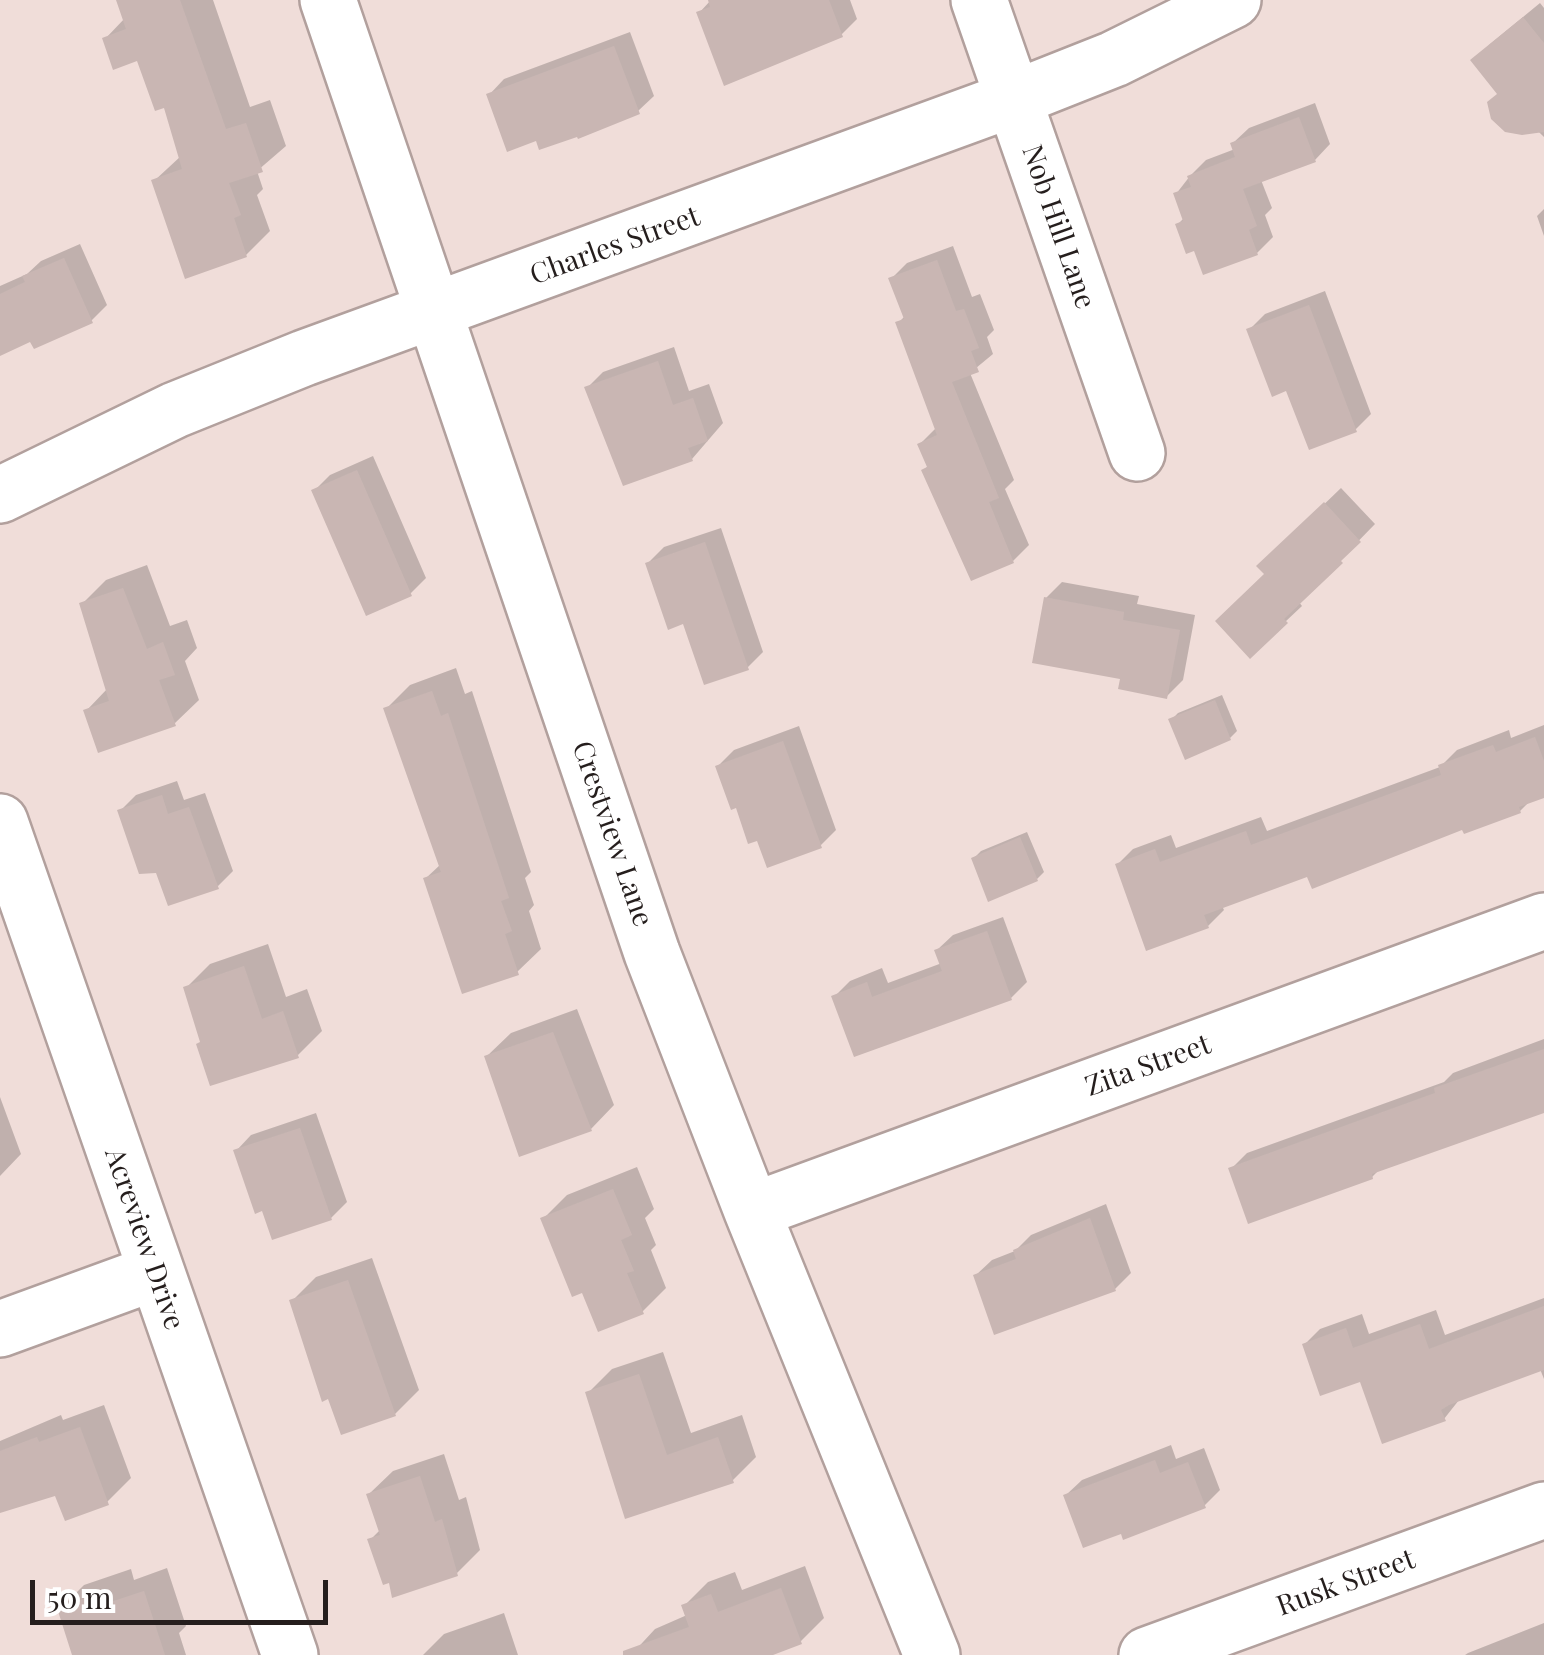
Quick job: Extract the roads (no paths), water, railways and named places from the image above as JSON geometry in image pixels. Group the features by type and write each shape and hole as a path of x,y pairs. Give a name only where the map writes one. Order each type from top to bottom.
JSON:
{"street":[{"name":"Crestview Lane","path":"328,0 652,953 932,1655"},
{"name":"Nob Hill Lane","path":"979,0 1137,453"},
{"name":"Charles Street","path":"0,495 175,410 304,358 1013,99 1114,59 1232,0"},
{"name":"Acreview Drive","path":"0,822 290,1655"},
{"name":"Zita Street","path":"752,1210 1544,921"},
{"path":"0,1329 156,1272"},
{"name":"Rusk Street","path":"1147,1655 1544,1510"}]}
